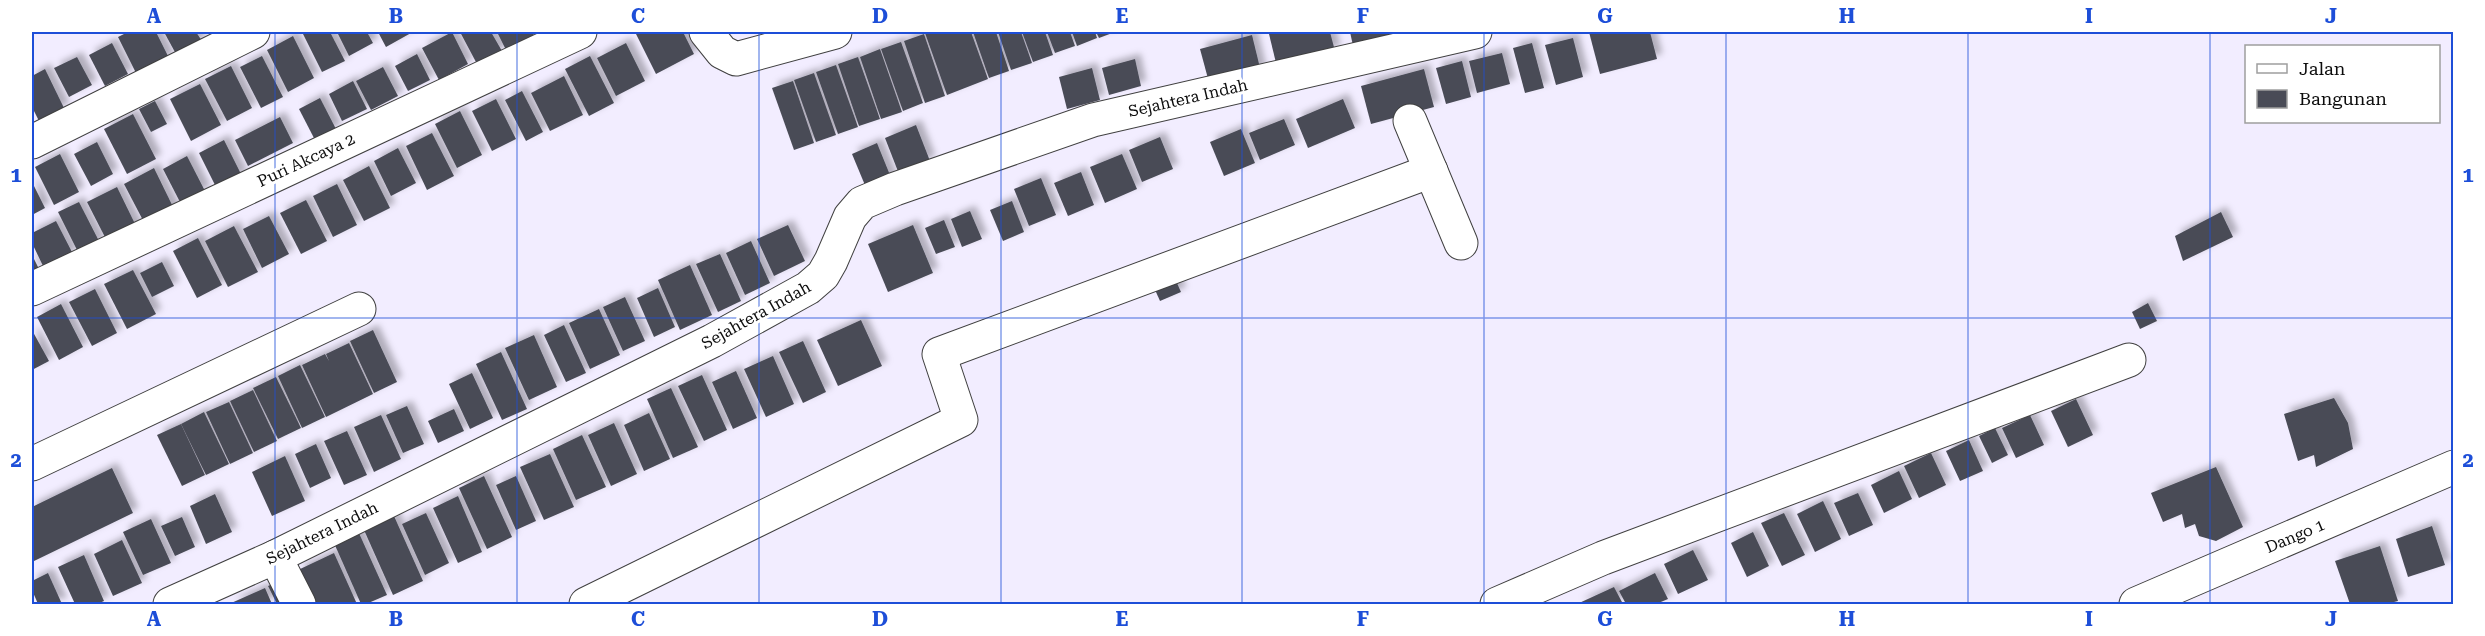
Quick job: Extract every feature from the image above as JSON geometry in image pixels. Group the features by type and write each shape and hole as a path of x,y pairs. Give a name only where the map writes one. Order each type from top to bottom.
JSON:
{"street":[{"path":"32,142 254,32"},
{"name":"Puri Akcaya 2","path":"32,289 580,32"},
{"path":"706,32 722,52 736,59 835,32"},
{"name":"Sejahtera Indah","path":"170,604 275,557 701,346 808,288 823,275 850,216 862,203 895,189 1093,120 1474,32"},
{"path":"1410,121 1461,243"},
{"path":"586,604 960,420 939,354 1431,171"},
{"path":"32,464 359,309"},
{"path":"1497,604 1625,550 2129,360"},
{"name":"Dango 1","path":"2136,604 2454,467"},
{"path":"275,557 299,604"}],"building":[{"path":"128,32 156,32 169,58 137,75 118,37"},
{"path":"164,32 196,32 202,41 176,54"},
{"path":"330,32 345,61 322,72 303,34"},
{"path":"337,32 367,32 373,43 349,56"},
{"path":"378,32 410,32 411,33 386,47"},
{"path":"452,32 468,64 439,80 422,48"},
{"path":"460,32 491,32 502,51 477,64"},
{"path":"497,32 532,32 534,35 506,50"},
{"path":"635,32 683,32 694,54 656,74"},
{"path":"971,32 988,79 947,95 925,33"},
{"path":"973,32 996,32 1009,71 989,78"},
{"path":"998,32 1021,32 1032,63 1011,70"},
{"path":"1022,32 1045,32 1053,55 1033,62"},
{"path":"1047,32 1070,32 1075,46 1055,53"},
{"path":"1072,32 1095,32 1097,38 1077,46"},
{"path":"1096,32 1115,32 1099,38"},
{"path":"1330,32 1335,51 1277,67 1269,34"},
{"path":"1350,32 1412,32 1354,50"},
{"path":"1589,32 1650,32 1657,59 1600,74"},
{"path":"924,34 945,96 925,103 904,41"},
{"path":"1252,35 1261,72 1210,86 1200,49"},
{"path":"293,36 314,78 288,92 267,50"},
{"path":"1573,38 1583,77 1556,85 1545,45"},
{"path":"901,42 923,103 903,111 881,49"},
{"path":"112,43 128,74 105,86 89,55"},
{"path":"626,43 645,81 616,96 597,58"},
{"path":"1532,43 1544,88 1525,93 1513,48"},
{"path":"880,49 902,112 881,119 860,57"},
{"path":"1502,53 1510,84 1477,93 1469,61"},
{"path":"417,54 430,80 408,91 395,66"},
{"path":"262,56 283,97 261,108 240,67"},
{"path":"590,56 614,103 589,116 565,69"},
{"path":"77,57 92,85 69,97 54,68"},
{"path":"858,57 880,119 859,126 838,64"},
{"path":"1135,59 1141,86 1109,95 1102,68"},
{"path":"1462,61 1471,97 1446,104 1436,68"},
{"path":"836,65 858,127 838,134 816,72"},
{"path":"231,66 252,108 227,121 205,79"},
{"path":"383,67 398,96 371,110 356,81"},
{"path":"1092,68 1100,100 1067,109 1059,77"},
{"path":"45,69 64,108 39,121 32,107 32,76"},
{"path":"1424,69 1434,107 1371,124 1361,86"},
{"path":"814,73 836,135 816,142 794,80"},
{"path":"564,76 583,115 550,131 531,93"},
{"path":"353,81 367,109 342,121 329,94"},
{"path":"793,81 814,143 794,150 772,88"},
{"path":"200,84 221,125 191,141 170,99"},
{"path":"522,91 543,132 526,141 505,100"},
{"path":"320,98 336,129 315,140 299,109"},
{"path":"496,99 516,139 492,151 472,111"},
{"path":"1343,99 1355,128 1308,148 1296,119"},
{"path":"155,101 167,124 151,132 139,109"},
{"path":"460,111 482,155 457,168 435,124"},
{"path":"133,114 156,159 127,174 104,129"},
{"path":"280,117 293,143 248,166 235,140"},
{"path":"1284,119 1295,145 1260,160 1249,133"},
{"path":"916,125 930,161 899,174 885,138"},
{"path":"1241,129 1255,163 1224,176 1210,142"},
{"path":"432,133 454,176 427,190 406,146"},
{"path":"1160,137 1173,169 1142,182 1129,150"},
{"path":"224,140 242,176 217,189 199,153"},
{"path":"97,142 113,174 91,186 74,154"},
{"path":"877,143 892,180 867,190 852,154"},
{"path":"398,148 416,183 391,196 374,161"},
{"path":"60,154 79,192 54,205 35,167"},
{"path":"1122,154 1137,189 1105,203 1090,167"},
{"path":"187,156 205,191 181,204 163,169"},
{"path":"369,166 390,208 364,221 343,180"},
{"path":"154,168 176,213 147,228 124,184"},
{"path":"1081,172 1094,205 1068,216 1054,183"},
{"path":"1041,178 1056,215 1029,226 1014,189"},
{"path":"32,182 45,208 32,215"},
{"path":"337,184 357,225 333,237 313,196"},
{"path":"117,187 138,230 109,245 87,202"},
{"path":"306,200 327,241 301,254 280,213"},
{"path":"1012,201 1024,232 1003,241 990,210"},
{"path":"79,202 100,243 79,254 58,212"},
{"path":"970,211 982,239 962,247 951,219"},
{"path":"2221,212 2233,237 2183,261 2175,236"},
{"path":"269,216 289,254 262,268 243,229"},
{"path":"944,220 955,247 936,254 925,228"},
{"path":"56,221 73,254 44,268 32,243 32,233"},
{"path":"788,225 805,261 774,276 757,239"},
{"path":"913,225 933,273 888,292 868,244"},
{"path":"234,226 258,272 228,287 205,241"},
{"path":"198,238 222,285 197,298 173,251"},
{"path":"751,241 770,283 745,295 726,253"},
{"path":"720,254 741,301 718,312 696,264"},
{"path":"32,255 39,269 32,273"},
{"path":"162,262 174,286 152,297 140,273"},
{"path":"690,265 712,315 680,330 658,280"},
{"path":"133,270 156,314 127,329 104,284"},
{"path":"1172,272 1181,292 1160,301 1152,283"},
{"path":"658,288 675,327 654,337 637,298"},
{"path":"95,289 117,333 92,346 69,302"},
{"path":"625,297 645,341 623,351 603,307"},
{"path":"2148,303 2157,321 2140,329 2132,312"},
{"path":"61,304 83,347 59,360 37,317"},
{"path":"599,309 620,355 590,369 569,323"},
{"path":"861,320 882,366 838,386 817,340"},
{"path":"564,325 586,373 566,382 544,335"},
{"path":"373,330 397,382 374,393 350,341"},
{"path":"32,333 49,361 32,370"},
{"path":"534,335 557,387 529,400 505,348"},
{"path":"803,341 826,392 803,403 779,352"},
{"path":"349,343 373,394 326,417 302,365 325,354 329,361 326,354"},
{"path":"501,352 527,409 502,420 476,364"},
{"path":"773,356 794,404 766,417 744,369"},
{"path":"300,365 325,417 302,428 278,376"},
{"path":"736,371 757,418 733,429 712,382"},
{"path":"472,373 493,418 470,429 449,384"},
{"path":"702,375 727,430 704,441 678,386"},
{"path":"276,377 301,428 278,439 253,388"},
{"path":"671,388 698,447 673,458 647,399"},
{"path":"253,390 277,441 254,452 230,401"},
{"path":"2334,398 2348,423 2353,449 2316,467 2314,455 2298,461 2284,414"},
{"path":"2076,399 2093,435 2068,447 2051,411"},
{"path":"229,402 253,453 230,464 206,412"},
{"path":"407,406 424,444 403,453 386,415"},
{"path":"454,409 464,431 438,443 428,421"},
{"path":"204,412 229,464 206,475 181,424"},
{"path":"649,413 670,459 644,471 624,425"},
{"path":"381,415 401,459 374,472 354,427"},
{"path":"2030,415 2044,445 2016,458 2002,428"},
{"path":"614,423 637,474 611,486 588,435"},
{"path":"181,424 205,475 182,486 157,435"},
{"path":"1995,428 2008,455 1992,463 1979,436"},
{"path":"347,431 367,475 344,485 324,441"},
{"path":"582,435 606,487 576,500 553,449"},
{"path":"1969,440 1983,471 1960,481 1946,451"},
{"path":"316,444 331,478 310,488 295,454"},
{"path":"1931,453 1946,485 1919,498 1904,466"},
{"path":"550,454 574,507 544,520 520,467"},
{"path":"285,456 305,501 272,516 252,472"},
{"path":"2216,467 2243,527 2216,541 2199,536 2195,524 2185,528 2182,514 2163,522 2151,493"},
{"path":"112,468 133,513 32,562 32,507"},
{"path":"1899,471 1912,499 1884,513 1871,485"},
{"path":"484,476 512,537 487,549 459,488"},
{"path":"516,476 536,521 516,530 496,485"},
{"path":"1858,493 1873,525 1849,536 1834,503"},
{"path":"215,494 232,532 206,544 190,506"},
{"path":"458,496 482,552 458,563 433,508"},
{"path":"1823,501 1841,539 1815,552 1797,514"},
{"path":"426,513 449,563 425,575 402,524"},
{"path":"1784,513 1805,555 1782,566 1761,523"},
{"path":"394,516 423,581 393,595 364,530"},
{"path":"182,517 195,547 175,556 161,526"},
{"path":"151,519 171,563 143,575 123,532"},
{"path":"2432,526 2445,565 2408,577 2396,539"},
{"path":"358,531 387,595 366,604 361,604 334,543"},
{"path":"1753,532 1769,566 1747,577 1731,543"},
{"path":"122,540 142,583 113,596 94,554"},
{"path":"2380,546 2398,601 2386,604 2350,604 2335,561"},
{"path":"1693,550 1708,580 1678,594 1664,564"},
{"path":"334,553 357,604 314,604 298,570"},
{"path":"84,555 104,601 97,604 75,604 58,567"},
{"path":"48,573 62,604 38,604 32,590 32,581"},
{"path":"1655,573 1668,599 1656,604 1626,604 1619,591"},
{"path":"281,580 292,604 277,604 268,586"},
{"path":"1614,587 1623,604 1577,604"},
{"path":"265,588 272,604 229,604"}]}
